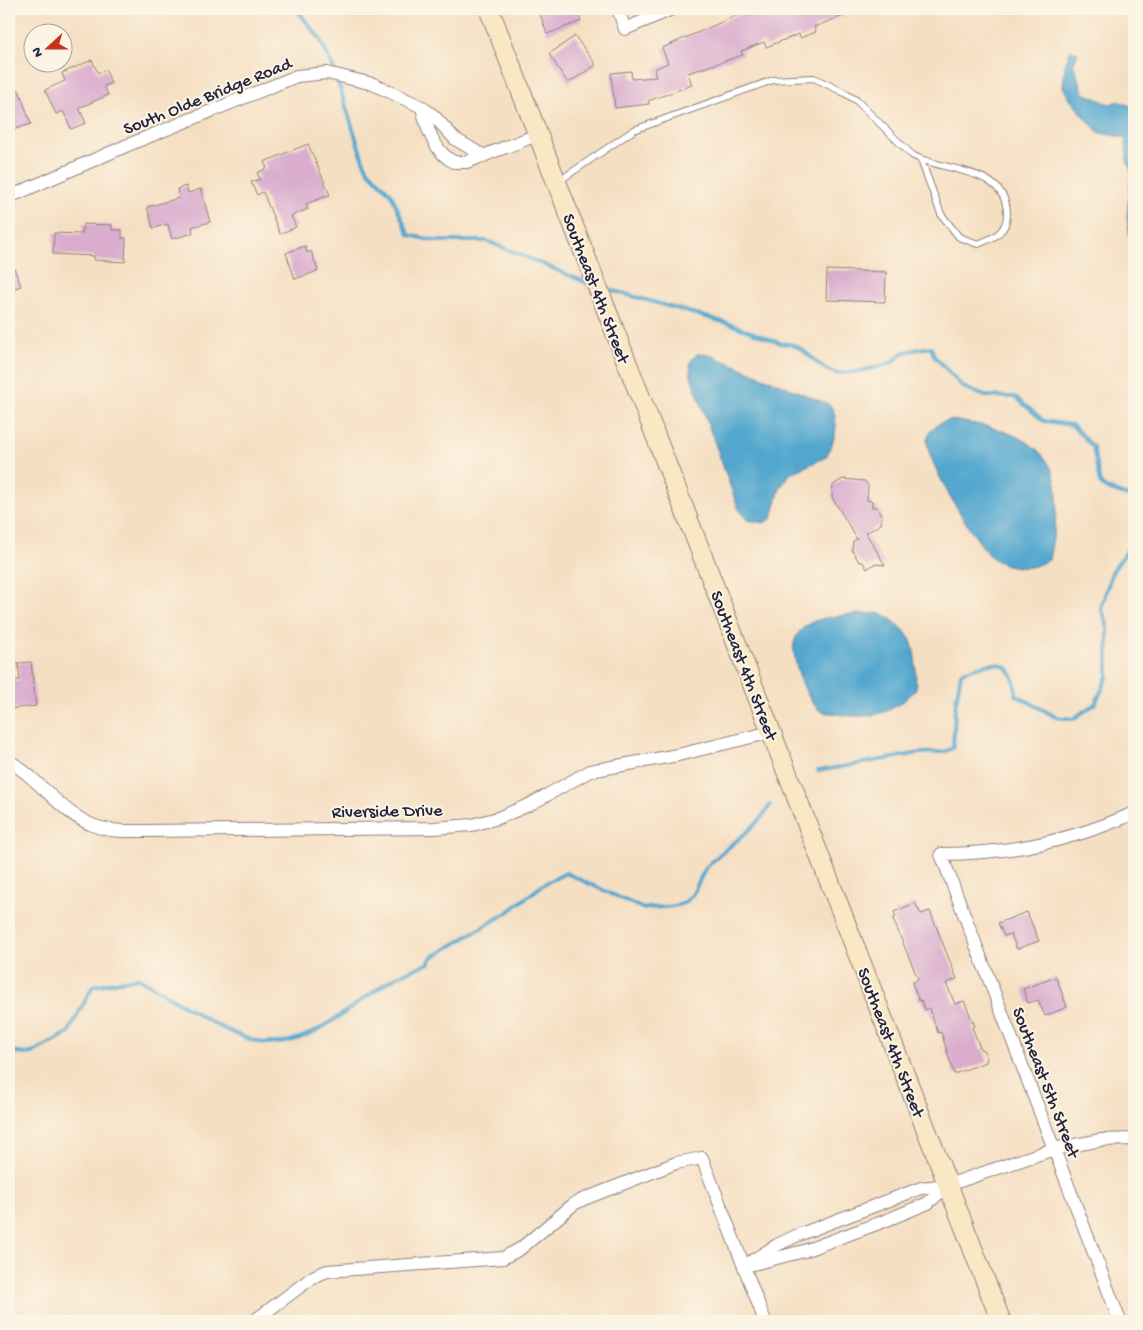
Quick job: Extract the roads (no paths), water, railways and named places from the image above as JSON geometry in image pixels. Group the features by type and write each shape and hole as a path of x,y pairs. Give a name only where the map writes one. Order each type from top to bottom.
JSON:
{"main road":[{"name":"Southeast 4th Street","path":"489,9 1001,1321"}],"street":[{"path":"618,9 625,29 672,9"},
{"name":"South Olde Bridge Road","path":"9,197 61,176 128,145 297,76 327,73 373,84 422,107 434,116 455,139 484,156"},
{"path":"422,107 428,130 448,160 459,163 484,156 537,135"},
{"name":"Riverside Drive","path":"9,760 35,779 75,815 86,822 104,829 145,831 434,828 472,825 498,818 530,804 575,778 598,769 678,755 771,732"},
{"name":"Southeast 5th Street","path":"1120,1321 941,854 975,854 1045,844 1092,831 1134,813"},
{"path":"744,1266 777,1245 922,1188 948,1185 1054,1149 1102,1140 1134,1139"},
{"path":"254,1321 313,1277 327,1271 503,1258 520,1249 574,1204 676,1163 702,1158 765,1321"},
{"path":"744,1266 804,1251 882,1222 928,1202 948,1185"}],"lane":[{"path":"556,183 634,130 773,80 814,78 856,100 912,155 921,160 986,179 999,189 1007,204 1007,223 1003,230 978,244 959,237 941,214 921,160"}],"water":[{"path":"1071,50 1078,53 1073,64 1084,93 1109,104 1118,101 1134,107 1134,248 1131,244 1127,217 1131,171 1127,161 1126,138 1099,133 1071,101 1063,87 1065,64"},
{"path":"697,354 708,354 830,405 833,411 836,431 826,457 790,474 780,488 772,518 764,523 747,520 738,508 691,376 690,362"},
{"path":"950,420 981,425 1013,435 1027,442 1049,464 1055,479 1057,498 1056,520 1049,560 1036,566 1017,567 1006,565 994,559 976,538 943,484 929,451 927,441 929,433 938,424"},
{"path":"882,613 903,629 913,645 916,689 899,704 881,713 849,716 822,712 816,708 801,680 794,650 797,635 814,621 843,615"}],"waterway":[{"path":"296,9 320,39 335,72"},
{"path":"337,79 363,160 368,170 391,194 409,235 436,241 487,241 590,284"},
{"path":"604,288 727,323 783,344 790,344 804,351 829,371 836,373 856,372 880,366 892,362 901,354 931,347 934,356 963,387 985,396 1015,397 1044,421 1072,425 1093,447 1100,483 1107,489 1134,498"},
{"path":"818,771 920,753 944,752 953,748 955,708 961,673 982,666 999,664 1005,667 1011,673 1016,695 1056,717 1073,719 1095,704 1108,676 1108,627 1101,608 1112,572 1134,541"},
{"path":"9,1050 23,1054 32,1053 68,1033 93,986 138,978 210,1021 240,1036 256,1041 274,1043 292,1041 310,1034 327,1024 395,977 429,963 431,958 508,912 544,884 566,873 644,909 681,904 693,893 707,867 757,823 770,805"}]}
